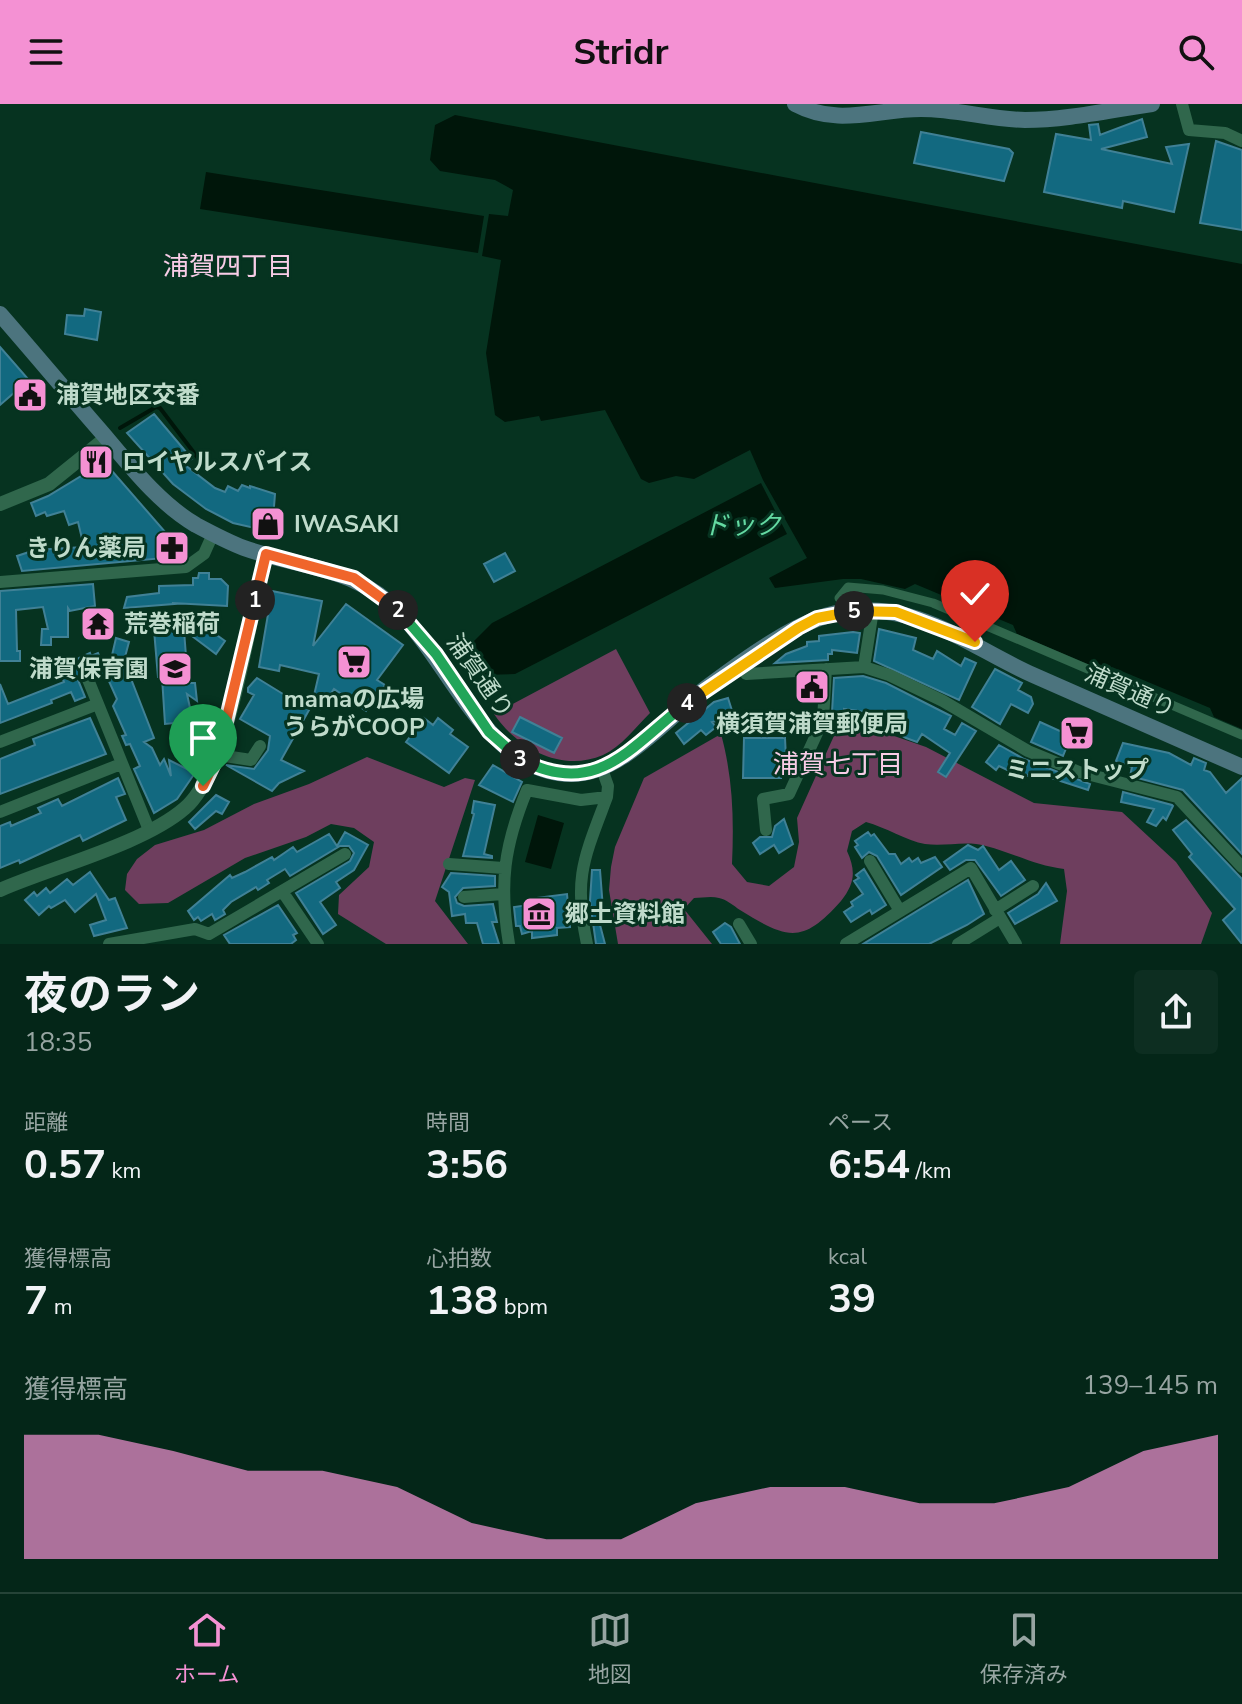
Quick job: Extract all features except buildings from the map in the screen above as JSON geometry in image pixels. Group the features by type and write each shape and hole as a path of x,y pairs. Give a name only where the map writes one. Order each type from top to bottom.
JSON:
{"main road":[{"path":"795,104 833,117 911,109 947,109 1023,120 1152,104"},
{"name":"浦賀通り","path":"0,314 106,438 178,513 244,548 327,568 354,578 376,591 421,634 489,732 518,758 554,773 575,774 602,769 631,753 667,719 740,664 817,618 844,611 873,610 896,612 975,642 1028,673 1242,767"}],"street":[{"path":"1182,104 1189,130 1225,133 1242,141"},
{"path":"0,504 49,484 106,438"},
{"path":"0,582 186,567 204,554 213,534"},
{"path":"0,890 149,830 196,798 218,755 266,554"},
{"path":"839,598 848,587 883,590 933,603 1242,735"},
{"path":"864,667 873,610"},
{"path":"740,664 746,674 864,667 913,685 1028,751 1079,772 1177,797 1242,867"},
{"path":"766,830 763,799 789,794 823,720 826,669"},
{"path":"87,677 149,830"},
{"path":"0,742 98,704"},
{"path":"218,755 251,760 260,746"},
{"path":"0,812 121,764"},
{"path":"587,944 579,891 580,875 607,797 608,786 602,769"},
{"path":"509,944 503,868 527,790 581,800 607,797"},
{"path":"109,944 195,929 212,939 282,891 345,854"},
{"path":"870,861 900,911"},
{"path":"449,864 503,868"},
{"path":"846,944 971,868 1016,944"},
{"path":"958,944 1033,886"},
{"path":"282,891 318,944"},
{"path":"464,897 503,894"},
{"path":"739,924 751,944"}],"shaded area":[{"path":"616,649 650,713 622,742 603,755 571,761 541,754 515,737 494,714"},
{"path":"842,718 926,747 1034,803 1122,812 1176,862 1212,913 1201,944 1060,944 1067,891 1064,869 978,844 933,845 918,842 866,822 852,831 847,851 853,871 849,888 828,915 805,931 783,932 722,899 694,898 684,909 712,944 618,944 609,890 611,867 615,847 644,778 721,734 732,799 732,864 747,882 769,886 794,867 799,842 797,818"},
{"path":"367,757 444,787 465,778 475,780 435,901 468,944 386,944 338,914 339,895 369,867 374,842 354,828 331,824 306,837 245,858 168,903 139,904 125,890 127,874 137,859 155,845 204,830 254,804 309,784"}],"water":[{"path":"455,115 1242,264 1242,729 1214,717 1210,708 1112,667 1104,671 1017,634 1013,625 915,584 905,589 861,579 843,579 775,588 769,578 807,558 763,480 750,450 694,479 676,476 649,483 641,479 605,410 541,421 539,416 505,422 495,415 486,353 501,260 482,256 489,214 508,216 513,190 495,180 440,171 430,160 435,125"},
{"path":"206,172 484,216 478,253 200,209"},
{"name":"ドック","path":"761,483 787,534 515,674 482,675 468,654 473,642 492,623"},
{"path":"538,815 564,823 551,869 525,862"}],"waterway":[{"path":"120,428 156,407 160,408 201,462"}],"place":[{"name":"浦賀地区交番","path":"30,395"},
{"name":"ロイヤルスパイス","path":"96,462"},
{"name":"IWASAKI","path":"268,524"},
{"name":"きりん薬局","path":"172,548"},
{"name":"荒巻稲荷","path":"98,624"},
{"name":"mamaの広場 うらがCOOP","path":"354,662"},
{"name":"浦賀保育園","path":"175,669"},
{"name":"横須賀浦賀郵便局","path":"812,687"},
{"name":"ミニストップ","path":"1077,733"},
{"name":"郷土資料館","path":"539,914"}],"district":[{"name":"浦賀四丁目","path":"228,266"},
{"name":"浦賀七丁目","path":"838,764"}],"route":[{"path":"203,786 218,755 266,554 327,568 354,578 376,591 421,634 502,746 533,766 554,773 575,774 602,769 631,753 667,719 719,678 817,618 844,611 896,612 975,642"}]}
